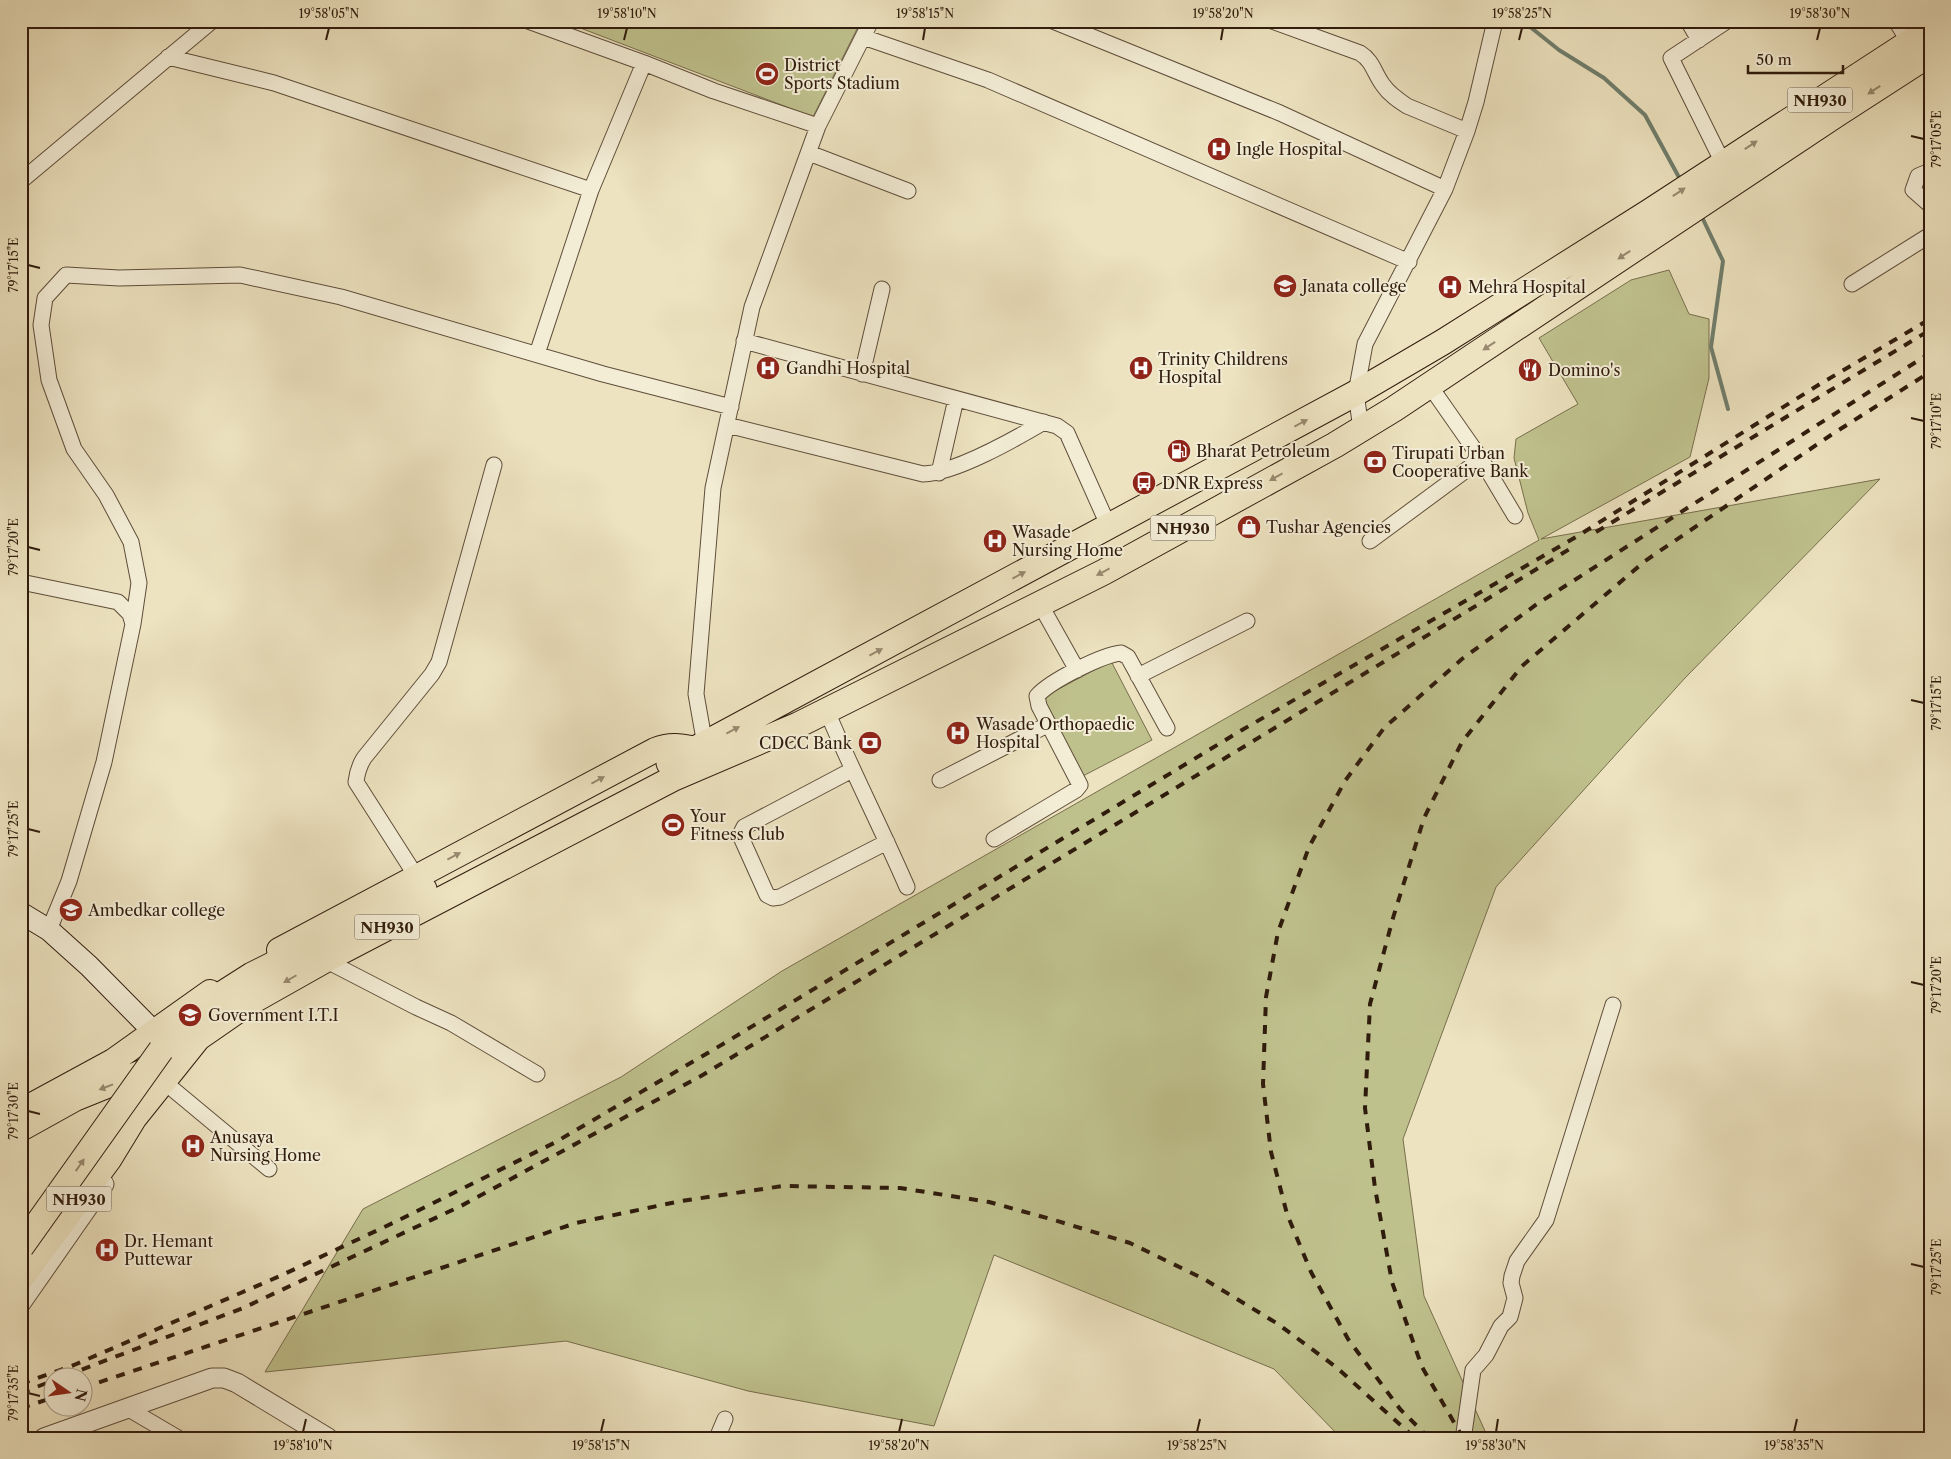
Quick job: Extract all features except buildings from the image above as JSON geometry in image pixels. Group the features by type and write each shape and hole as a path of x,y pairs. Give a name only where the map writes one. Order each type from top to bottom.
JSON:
{"highway":[{"name":"NH930","path":"21,1278 108,1159 134,1118 198,1038 247,1004 325,960 674,778 798,725 826,709 908,671 1104,572 1361,429 1430,386 1718,176 1916,36"},
{"name":"NH930","path":"21,1247 161,1050 208,1003 252,975 512,846 692,752 1356,393 1657,220"}],"main road":[{"path":"21,1110 113,1061 222,984 296,939 655,750 677,745 692,752"},
{"path":"21,914 49,930 89,966 153,1031"},
{"path":"21,1129 75,1099 184,1056"}],"street":[{"path":"21,181 212,21"},
{"path":"528,21 714,91 818,126"},
{"path":"692,752 713,488 752,307 818,126 871,21"},
{"path":"1053,21 1280,113 1445,189"},
{"path":"1272,21 1360,53 1373,64 1382,84 1398,100 1407,106 1467,131"},
{"path":"1361,429 1356,393 1365,344 1445,189 1476,102 1495,21"},
{"path":"1688,21 1699,40"},
{"path":"1718,176 1671,58 1727,21"},
{"path":"863,37 988,80 1408,262"},
{"path":"168,57 274,84 591,190"},
{"path":"537,354 591,190 644,64"},
{"path":"809,152 908,191"},
{"path":"1930,171 1918,176 1913,190 1930,204"},
{"path":"1852,284 1930,235"},
{"path":"49,930 69,881 104,762 133,624 138,583 131,542 106,495 74,449 48,380 41,325 45,298 66,275 119,278 240,275 341,296 604,374 731,407"},
{"path":"862,374 882,289"},
{"path":"744,341 1057,426 1066,433 1109,527"},
{"path":"1430,386 1516,516"},
{"path":"939,473 956,399"},
{"path":"726,425 923,474 939,473 1022,436 1044,422"},
{"path":"1370,541 1480,459"},
{"path":"416,876 356,782 357,774 364,758 432,674 439,662 494,465"},
{"path":"21,582 118,602 130,614 133,624"},
{"path":"1040,604 1077,670"},
{"path":"1138,676 1247,621"},
{"path":"994,839 1076,790 1080,785 1039,706 1037,696 1043,689 1077,670 1113,654 1121,653 1128,657 1167,728"},
{"path":"826,709 906,887"},
{"path":"940,780 1049,724"},
{"path":"852,770 744,827 740,835 767,895 773,898 780,897 887,842"},
{"path":"325,960 451,1023 538,1074"},
{"path":"1461,1438 1464,1433 1472,1370 1486,1355 1501,1326 1510,1317 1515,1298 1511,1283 1512,1276 1517,1261 1546,1220 1613,1004"},
{"path":"21,1303 84,1216 115,1167 157,1089 269,1169"},
{"path":"44,1438 212,1378 224,1378 237,1383 328,1438"},
{"path":"127,1408 178,1438"},
{"path":"717,1438 725,1419"}],"green space":[{"name":"District Sports Stadium","path":"562,21 861,21 813,117"},
{"path":"1669,270 1689,314 1709,319 1709,378 1690,457 1541,539 1880,479 1685,678 1496,887 1403,1139 1424,1296 1485,1431 1471,1438 1341,1438 1274,1369 994,1255 934,1426 748,1391 566,1341 265,1372 363,1209 621,1077 782,971 1539,540 1528,513 1514,458 1516,439 1578,404 1539,338 1631,280"},
{"path":"1111,661 1152,740 1081,777 1040,699"}],"waterway":[{"path":"1528,21 1529,26 1559,50 1604,78 1645,115 1681,181"},
{"path":"1701,215 1723,261 1711,347 1728,409"}],"railway":[{"path":"21,1384 74,1365 280,1276 395,1222 554,1143 723,1044 1242,730 1576,537 1820,384 1930,319"},
{"path":"1596,532 1930,330"},
{"path":"1429,1438 1400,1409 1348,1339 1311,1272 1287,1214 1271,1152 1263,1084 1266,997 1278,932 1309,847 1345,781 1384,728 1462,659 1537,604 1930,353"},
{"path":"1463,1438 1422,1367 1392,1282 1375,1188 1365,1108 1370,1004 1393,918 1424,818 1462,742 1522,666 1645,561 1831,435 1930,372"},
{"path":"91,1366 243,1308 461,1206 701,1076 1573,547"},
{"path":"92,1385 576,1223 681,1201 783,1186 900,1188 989,1202 1130,1243 1204,1279 1278,1324 1336,1367 1415,1438"},
{"path":"21,1393 42,1385"},
{"path":"21,1408 42,1401"}],"place":[{"name":"District Sports Stadium","path":"767,74"},
{"name":"Ingle Hospital","path":"1219,149"},
{"name":"Janata college","path":"1285,286"},
{"name":"Mehra Hospital","path":"1450,287"},
{"name":"Gandhi Hospital","path":"768,368"},
{"name":"Trinity Childrens Hospital","path":"1141,368"},
{"name":"Domino's","path":"1530,370"},
{"name":"Bharat Petroleum","path":"1179,451"},
{"name":"Tirupati Urban Cooperative Bank","path":"1375,462"},
{"name":"DNR Express","path":"1144,483"},
{"name":"Tushar Agencies","path":"1249,527"},
{"name":"Wasade Nursing Home","path":"995,541"},
{"name":"Wasade Orthopaedic Hospital","path":"958,733"},
{"name":"CDCC Bank","path":"870,743"},
{"name":"Your Fitness Club","path":"673,825"},
{"name":"Ambedkar college","path":"71,910"},
{"name":"Government I.T.I","path":"190,1015"},
{"name":"Anusaya Nursing Home","path":"193,1146"},
{"name":"Dr. Hemant Puttewar","path":"107,1250"}]}
